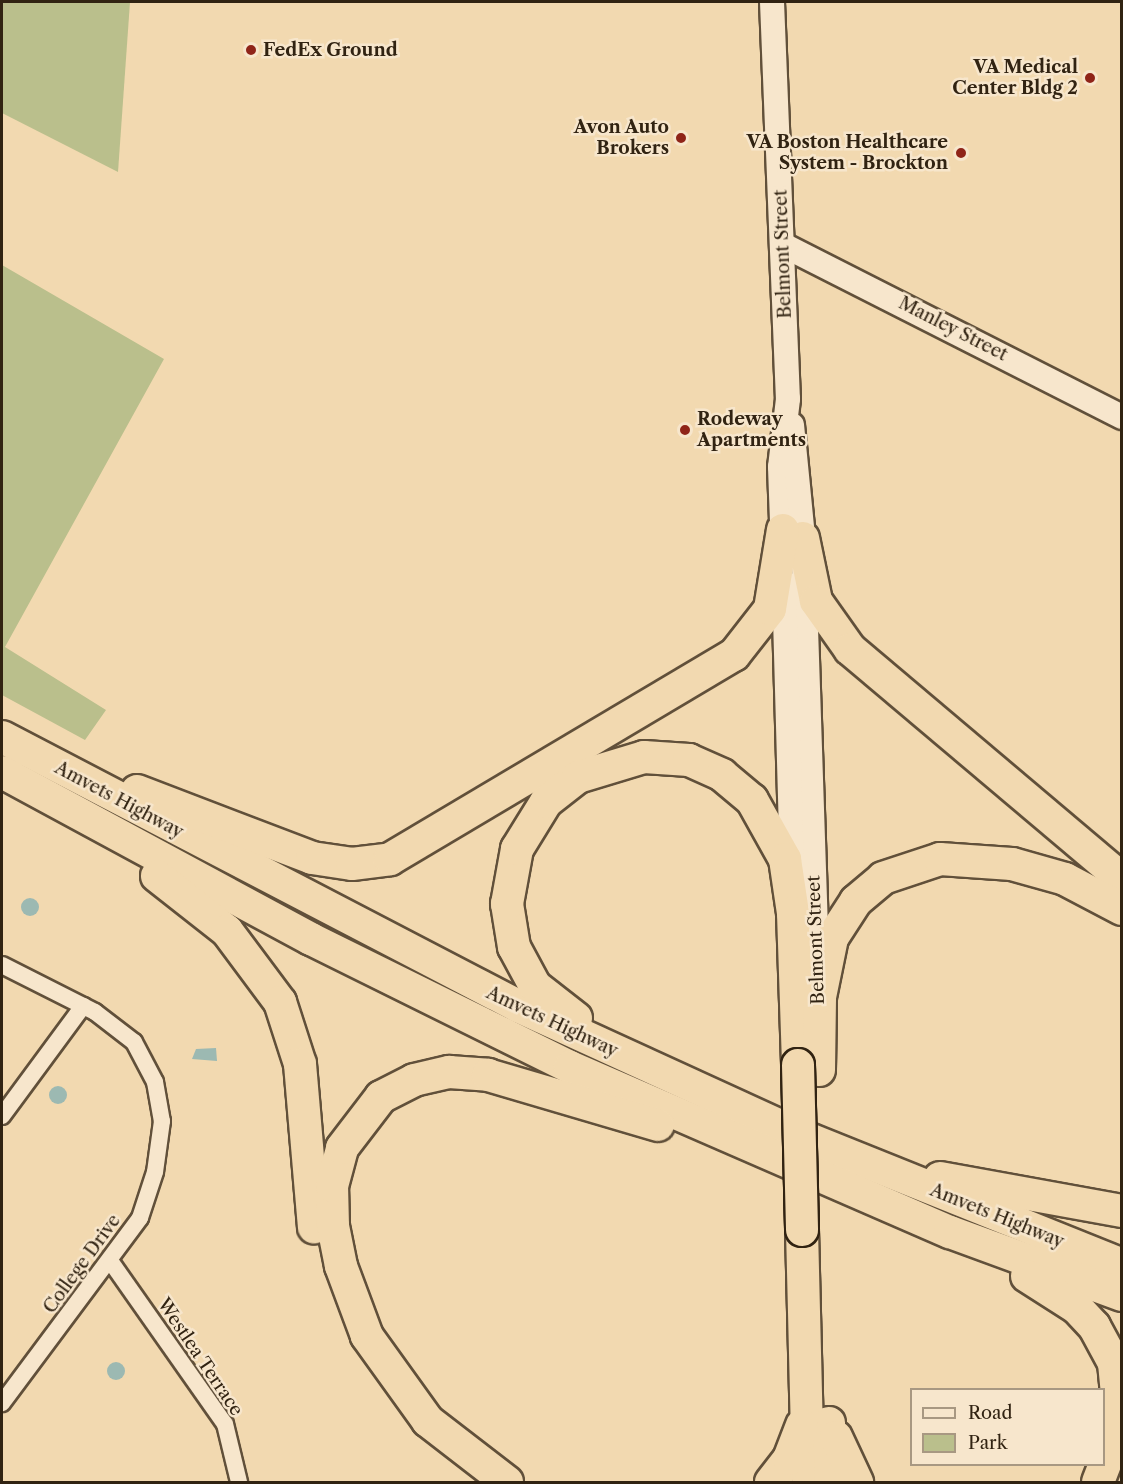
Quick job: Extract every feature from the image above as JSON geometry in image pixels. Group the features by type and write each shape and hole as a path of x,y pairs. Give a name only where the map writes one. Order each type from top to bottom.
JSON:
{"highway":[{"path":"31,752 312,858 352,864 390,859 741,649 770,609 793,534"},
{"path":"793,534 816,601 850,649 1122,879"},
{"name":"Amvets Highway","path":"2,737 427,962 703,1093 859,1161 1122,1265"},
{"path":"703,1093 562,1010 531,980 514,947 507,904 512,866 525,832 559,789 600,767 644,757 689,760 737,785 765,816 785,859 793,913"},
{"path":"10,777 196,903 233,937 271,986 300,1064 315,1238 332,1305 362,1368 393,1412 470,1482"},
{"name":"Amvets Highway","path":"10,777 475,1021 792,1166 950,1232 1122,1295"},
{"path":"819,1036 825,963 836,930 868,889 900,869 940,859 1012,864 1065,879 1122,909"},
{"name":"Belmont Street","path":"793,913 808,1067 818,1396 831,1482"},
{"name":"Belmont Street","path":"808,1067 819,1036"},
{"path":"507,1482 458,1449 419,1411 383,1364 353,1306 333,1226 332,1186 342,1148 366,1111 414,1080 474,1072 792,1166"},
{"path":"859,1161 1122,1211"},
{"path":"950,1232 1055,1292 1094,1326 1105,1344 1119,1383 1120,1425 1105,1464"},
{"path":"771,1482 796,1442 818,1396"},
{"path":"818,1396 856,1482"},
{"name":"Belmont Street","path":"808,1482 818,1396"},
{"path":"1098,1482 1104,1466"}],"main road":[{"name":"Belmont Street","path":"772,2 788,399 780,467 793,534 819,1036"},
{"name":"Manley Street","path":"783,245 1122,417"},
{"name":"Belmont Street","path":"793,534 793,913"}],"street":[{"name":"College Drive","path":"2,965 83,1006 134,1042 150,1068 161,1108 161,1138 151,1187 140,1218 111,1262 2,1402"},
{"path":"2,1116 83,1006"},
{"name":"Westlea Terrace","path":"111,1262 225,1424 239,1482"}],"green space":[{"path":"2,2 130,2 118,172 2,113"},
{"path":"2,265 164,359 5,647 106,710 85,740 2,695"}],"water":[{"path":"30,898 36,901 39,907 36,913 30,916 24,913 21,907 24,901"},
{"path":"216,1048 217,1061 192,1059 196,1049"},
{"path":"58,1086 64,1089 67,1095 64,1101 58,1104 52,1101 49,1095 52,1089"},
{"path":"112,1362 120,1362 125,1367 123,1378 112,1380 107,1375 107,1367"}],"place":[{"name":"FedEx Ground","path":"251,50"},
{"name":"VA Medical Center Bldg 2","path":"1090,78"},
{"name":"Avon Auto Brokers","path":"681,138"},
{"name":"VA Boston Healthcare System - Brockton","path":"961,153"},
{"name":"Rodeway Apartments","path":"685,430"}]}
